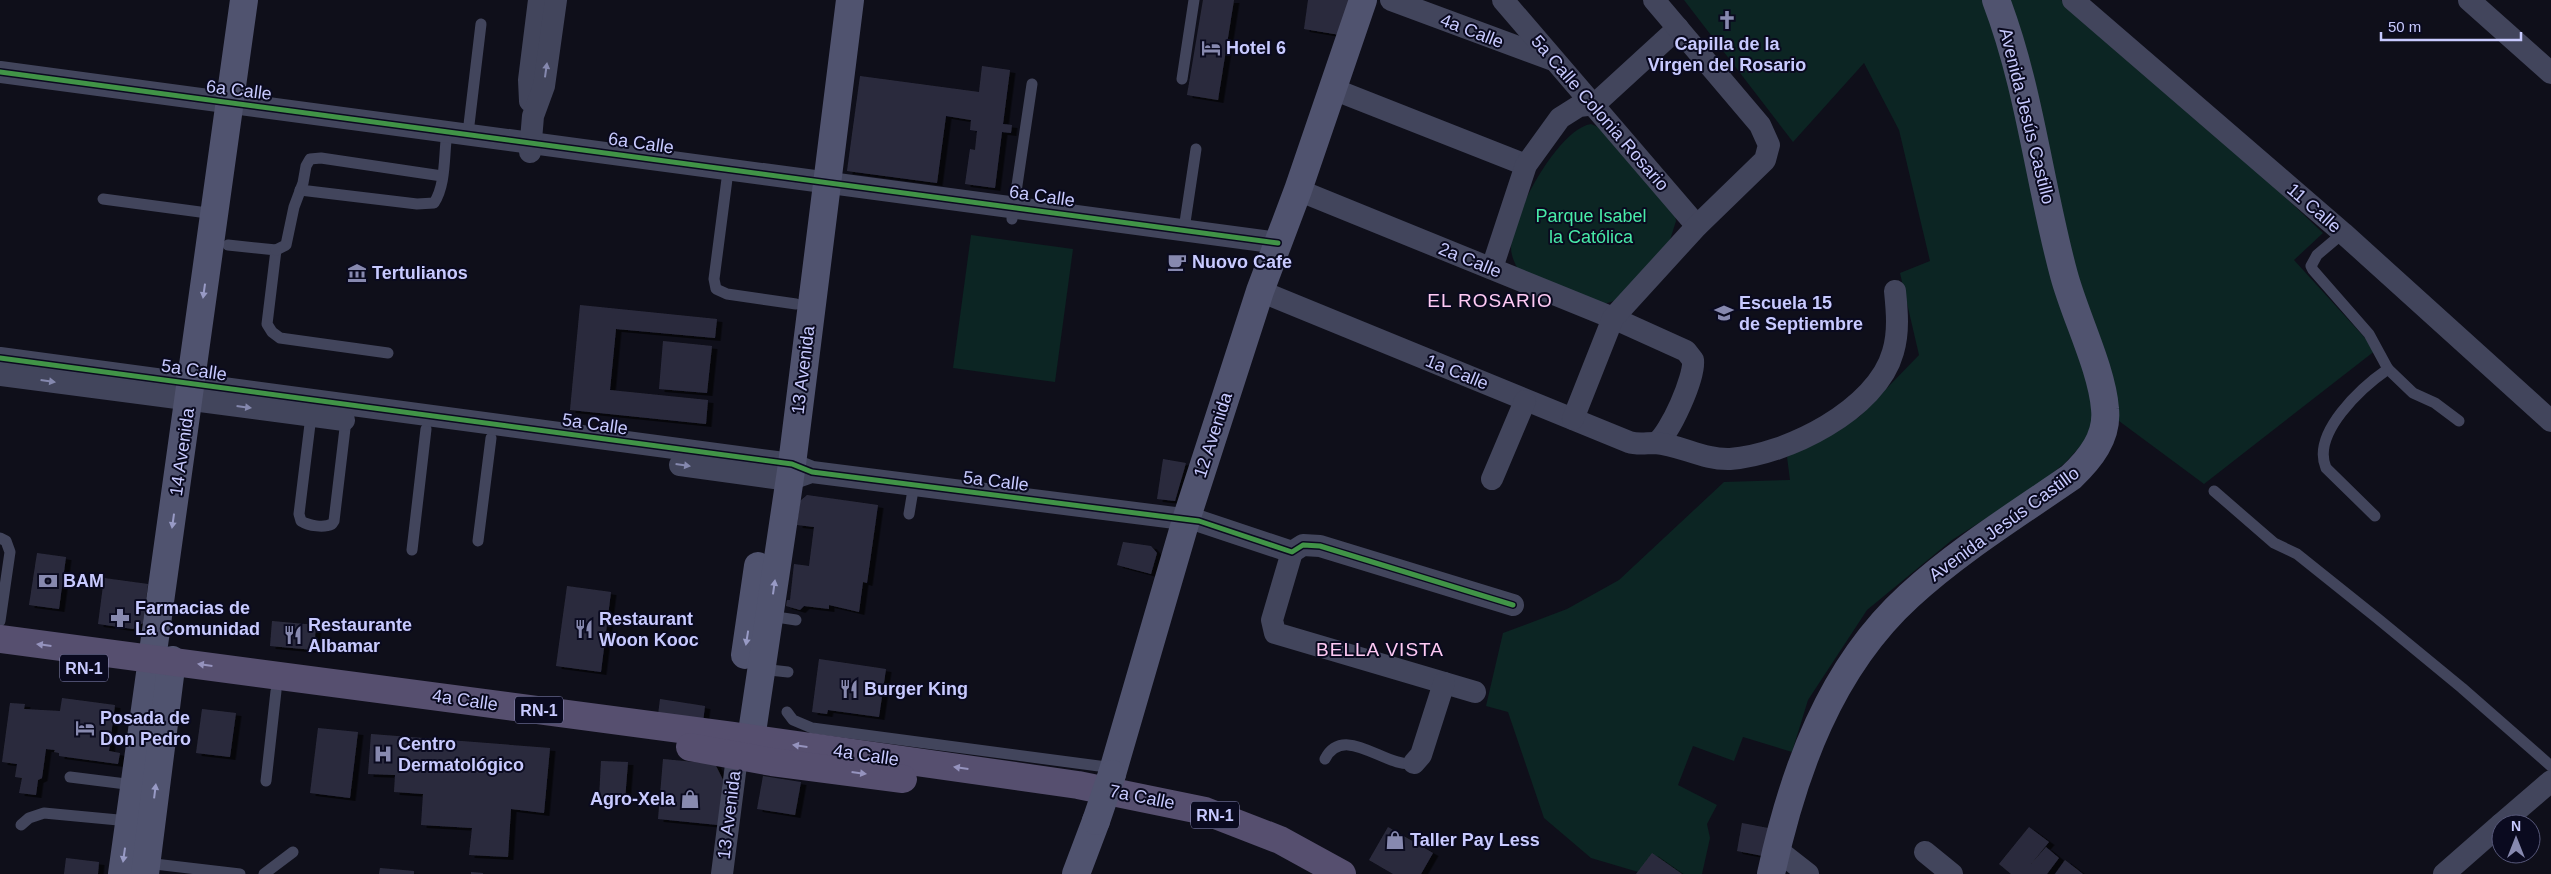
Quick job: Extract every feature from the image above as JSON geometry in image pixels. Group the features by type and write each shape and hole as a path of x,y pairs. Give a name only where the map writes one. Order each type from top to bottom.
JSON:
{"main road":[{"name":"4a Calle","path":"0,639 276,691 696,748 740,744"},
{"name":"4a Calle","path":"0,658 161,669 740,744 1077,793"},
{"name":"7a Calle","path":"1077,793 1129,810 1213,833 1267,852 1310,874"},
{"name":"7a Calle","path":"1077,793 1145,797 1213,814 1280,840 1342,874"}],"street":[{"name":"14 Avenida","path":"146,868 161,669 200,393 228,244 244,0"},
{"name":"14 Avenida","path":"200,393 215,214 261,0"},
{"path":"534,116 530,101 529,80 539,0"},
{"path":"530,147 534,116 544,86 556,0"},
{"name":"13 Avenida","path":"722,874 740,744 788,471 835,0"},
{"name":"13 Avenida","path":"740,744 761,668 783,618 796,304 850,0"},
{"name":"12 Avenida","path":"1076,874 1113,771 1186,520 1260,291 1298,190 1363,0"},
{"name":"4a Calle","path":"1391,0 1553,60"},
{"name":"5a Calle Colonia Rosario","path":"1503,0 1697,226"},
{"path":"1573,419 1614,318 1697,226 1761,165 1769,152 1767,138 1760,125 1654,0"},
{"name":"Avenida Jesús Castillo","path":"1774,862 1788,801 1812,736 1865,645 1907,597 1932,575 2071,477 2097,447 2103,430 2106,410 2101,388 2063,272 2019,67 1996,0"},
{"name":"11 Calle","path":"2073,0 2343,233 2551,421"},
{"path":"2469,0 2551,73"},
{"path":"1492,268 1526,165 1560,118 1579,106 1594,104 1678,28"},
{"name":"6a Calle","path":"0,72 446,141 530,147 1276,249"},
{"name":"6a Calle","path":"0,85 468,133 530,147 727,179 817,186"},
{"path":"1333,89 1526,165"},
{"name":"2a Calle","path":"1298,190 1614,318 1686,351 1693,360 1691,374 1667,433 1656,443"},
{"name":"6a Calle","path":"1113,226 1184,229 1276,249"},
{"name":"1a Calle","path":"1260,291 1629,442 1656,443 1710,458 1747,457 1788,446 1828,424 1857,404 1879,381 1893,352 1898,321 1895,291"},
{"name":"5a Calle","path":"0,358 200,393 311,416 491,438 914,484 1186,520 1210,524 1292,552"},
{"name":"5a Calle","path":"0,375 200,393 788,471"},
{"path":"1492,479 1525,401"},
{"path":"1475,692 1275,633 1272,620 1292,552 1303,545 1320,546 1513,605"},
{"name":"14 Avenida","path":"122,874 134,785 161,669"},
{"path":"1414,763 1421,755 1444,683"},
{"path":"2513,814 2551,781"},
{"path":"2444,874 2491,833"},
{"path":"1925,852 1952,874"},
{"path":"1774,862 1808,874"}],"lane":[{"path":"1182,79 1194,0"},
{"path":"468,133 481,24"},
{"path":"1013,213 1032,84"},
{"path":"300,190 428,204 434,203 442,176 446,141"},
{"path":"1184,229 1196,149"},
{"path":"228,244 276,250 286,246 294,206 306,166 310,159 321,158 442,176"},
{"path":"727,179 714,279 716,289 727,294 796,304"},
{"path":"103,200 215,214"},
{"path":"2343,233 2317,255 2311,266 2313,270 2369,334 2388,369 2413,394 2435,403 2459,421"},
{"path":"276,250 267,324 272,332 280,338 388,353"},
{"path":"2375,516 2326,468 2322,460 2323,448 2338,417 2371,382 2388,369"},
{"path":"311,416 299,514 301,521 307,524 326,526 334,520 346,420"},
{"path":"412,550 426,429"},
{"path":"478,541 491,438"},
{"path":"910,514 914,484"},
{"path":"2214,490 2274,543 2297,554 2398,636 2551,766"},
{"path":"0,538 6,541 10,552 0,621"},
{"path":"761,668 788,672"},
{"path":"266,781 276,691"},
{"path":"788,712 793,720 812,728 1113,771"},
{"path":"1325,759 1334,748 1352,746 1396,763 1414,763"},
{"path":"70,777 134,785"},
{"path":"21,825 29,818 44,812 129,821"},
{"path":"264,874 293,852"},
{"path":"146,868 240,874"}],"green space":[{"path":"1684,0 2061,0 2198,115 2323,233 2294,260 2376,350 2204,484 2119,421 2085,441 2065,463 2035,487 1952,540 1867,610 1808,700 1792,752 1743,737 1734,761 1693,746 1678,785 1717,805 1707,824 1710,838 1702,874 1645,874 1591,858 1544,818 1508,712 1486,706 1503,633 1567,609 1619,580 1724,482 1790,480 1787,457 1859,417 1919,355 1900,273 1930,261 1899,130 1864,63 1793,142"},
{"name":"Parque Isabel la Católica","path":"1591,124 1600,128 1674,210 1676,221 1670,240 1617,300 1601,305 1518,270 1512,257 1511,248 1519,216 1528,196 1551,157 1578,129"},
{"path":"971,235 1073,249 1055,382 953,368"}],"building":[{"name":"Hotel 6","path":"1203,0 1234,0 1218,100 1187,95"},
{"path":"1308,0 1356,0 1346,36 1304,29"},
{"path":"982,66 1010,70 1003,124 1012,125 1011,133 1002,132 995,188 965,184 970,149 975,150 977,131 970,130 971,120 946,116 937,183 847,171 860,76 979,92"},
{"path":"580,305 717,319 715,338 616,329 610,390 708,400 706,424 570,410"},
{"path":"663,341 712,346 707,393 659,389"},
{"path":"1163,459 1186,463 1175,501 1157,499"},
{"path":"807,495 878,505 867,583 863,582 859,612 829,605 829,609 804,606 800,610 786,606 787,600 790,600 794,564 809,566 814,527 797,525 800,501"},
{"path":"1123,542 1151,546 1157,553 1151,574 1117,565"},
{"name":"BAM","path":"37,553 66,557 59,609 29,605"},
{"path":"104,578 148,584 143,623 133,629 98,624"},
{"name":"Restaurant Woon Kooc","path":"567,586 611,592 601,672 556,666"},
{"name":"Restaurante Albamar","path":"272,621 316,625 314,650 270,646"},
{"name":"Burger King","path":"819,659 886,669 879,717 828,710 827,714 812,712"},
{"path":"62,698 115,705 109,751 120,753 118,764 59,756 59,753 54,752 55,750 46,749 42,778 38,780 36,795 19,793 22,778 15,777 17,764 2,762 10,703 25,704 24,709 60,711"},
{"path":"660,699 705,706 703,722 658,715"},
{"path":"202,709 236,713 230,757 196,753"},
{"path":"318,728 358,732 350,798 310,793"},
{"path":"371,734 550,748 544,813 511,809 508,857 469,855 472,828 421,825 423,794 394,792 395,775 368,774"},
{"name":"Agro-Xela","path":"663,759 715,764 723,780 718,825 658,819"},
{"path":"601,761 628,762 625,800 599,799"},
{"path":"763,776 801,782 795,815 757,809"},
{"path":"1742,823 1768,828 1763,856 1737,851"},
{"name":"Taller Pay Less","path":"1388,827 1433,853 1421,874 1393,874 1369,860"},
{"path":"2029,827 2049,842 2031,864 2046,847 2059,858 2047,874 2011,874 1999,864"},
{"path":"1652,853 1682,874 1636,874"},
{"path":"66,858 99,862 98,874 64,874"},
{"path":"2065,860 2083,874 2055,874"},
{"path":"380,868 414,871 414,874 379,874"},
{"path":"471,872 483,873 483,874 471,874"}],"cycle path":[{"path":"0,72 1278,243"},
{"path":"0,358 792,464 812,472 1199,521 1292,552 1303,545 1320,546 1513,605"}],"place":[{"name":"Capilla de la Virgen del Rosario","path":"1727,20"},
{"name":"Hotel 6","path":"1211,48"},
{"name":"Nuovo Cafe","path":"1177,262"},
{"name":"Tertulianos","path":"357,273"},
{"name":"Escuela 15 de Septiembre","path":"1724,313"},
{"name":"BAM","path":"48,581"},
{"name":"Farmacias de La Comunidad","path":"120,618"},
{"name":"Restaurant Woon Kooc","path":"584,629"},
{"name":"Restaurante Albamar","path":"293,635"},
{"name":"Burger King","path":"849,689"},
{"name":"Posada de Don Pedro","path":"85,728"},
{"name":"Centro Dermatológico","path":"383,754"},
{"name":"Agro-Xela","path":"690,799"},
{"name":"Taller Pay Less","path":"1395,840"}],"district":[{"name":"EL ROSARIO","path":"1490,300"},
{"name":"BELLA VISTA","path":"1380,649"}]}
